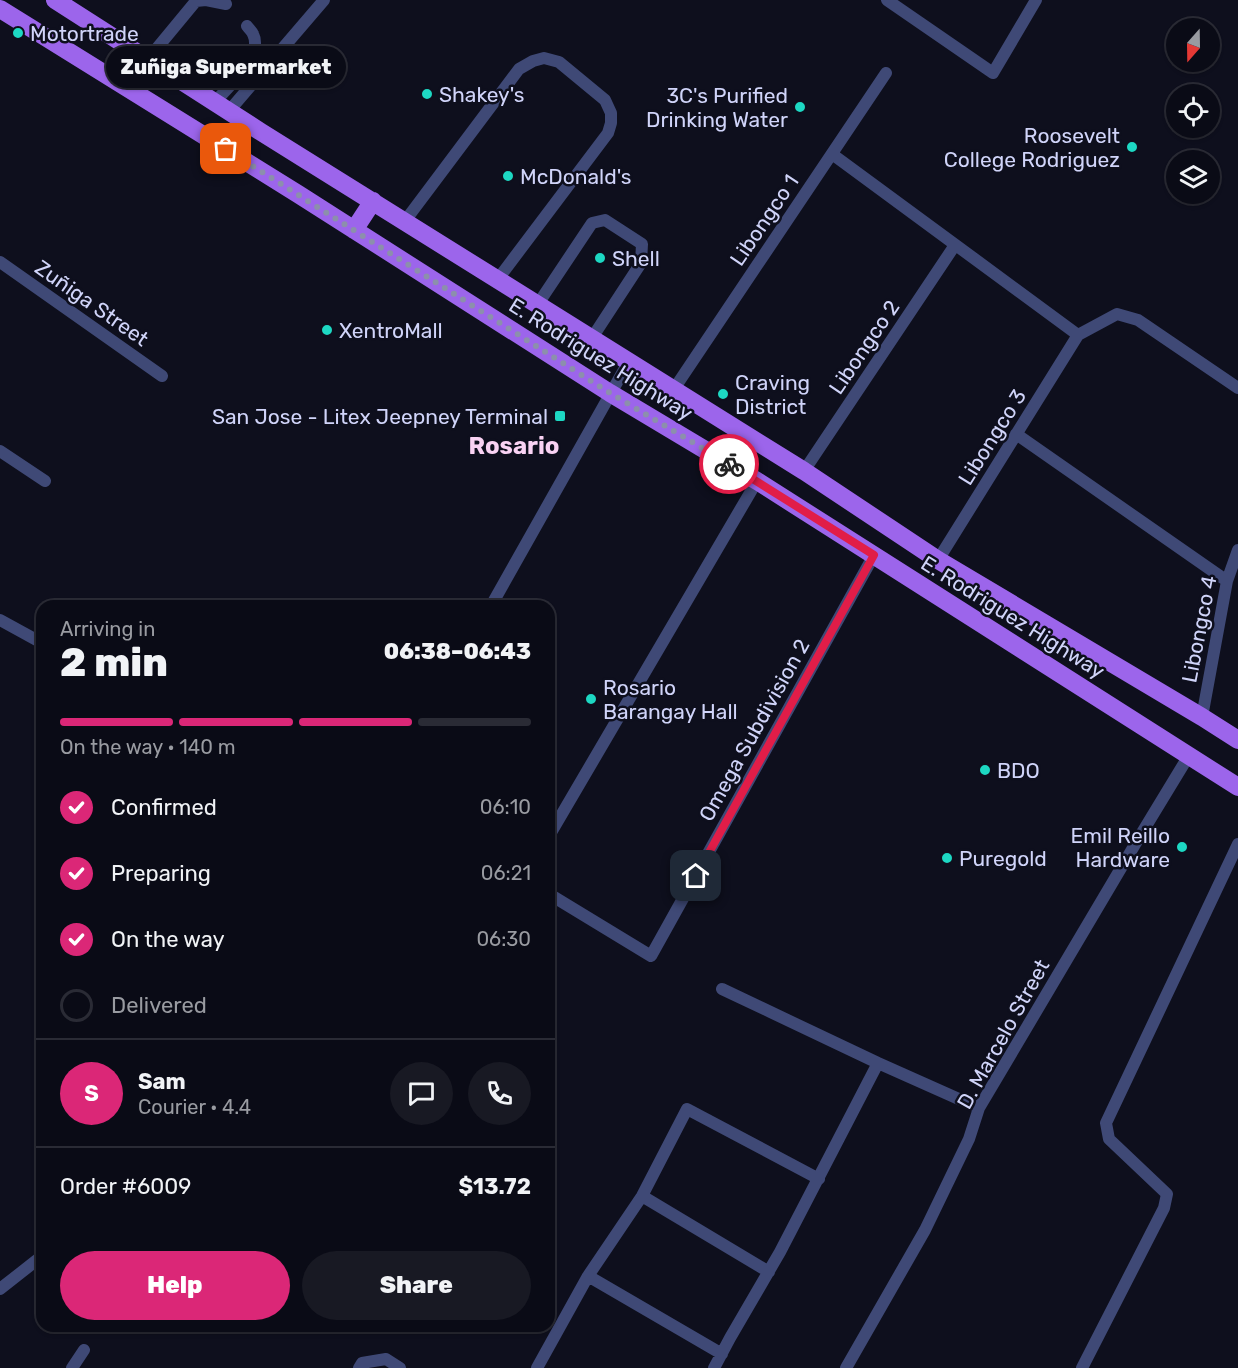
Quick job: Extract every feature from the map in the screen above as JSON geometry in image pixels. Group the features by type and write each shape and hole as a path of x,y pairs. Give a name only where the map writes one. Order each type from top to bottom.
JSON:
{"main road":[{"name":"E. Rodriguez Highway","path":"55,0 804,471 938,560 1238,740"},
{"name":"E. Rodriguez Highway","path":"0,9 610,393 757,481 1238,787"},
{"path":"354,230 373,201"}],"street":[{"path":"148,59 196,2 206,0 226,4"},
{"path":"222,107 324,0"},
{"path":"887,0 900,4 993,74 1036,0"},
{"path":"222,107 255,50 255,40 247,26"},
{"path":"405,221 519,69 544,58 559,62 605,100 611,113 611,123 608,133 498,279"},
{"name":"Libongco 1","path":"674,389 886,73"},
{"path":"832,153 1078,334 1117,314 1138,320 1238,388"},
{"path":"538,304 591,223 605,220 642,244 641,263 592,338"},
{"name":"Libongco 2","path":"804,471 955,244"},
{"name":"Zuñiga Street","path":"0,262 162,376"},
{"name":"Libongco 3","path":"938,560 1078,334"},
{"path":"494,600 629,361"},
{"path":"1016,434 1227,580"},
{"path":"0,451 45,481"},
{"path":"555,826 757,481"},
{"name":"Libongco 4","path":"1202,717 1227,580 1238,550"},
{"name":"Omega Subdivision 2","path":"555,898 651,956 874,555"},
{"path":"0,620 36,640"},
{"name":"D. Marcelo Street","path":"846,1368 925,1230 969,1139 979,1108 1188,757"},
{"path":"1082,1368 1164,1208 1167,1194 1109,1139 1106,1123 1238,844"},
{"path":"722,989 878,1064 979,1108"},
{"path":"714,1368 769,1272 878,1064"},
{"path":"537,1368 588,1276 642,1196 687,1109 819,1179"},
{"path":"642,1196 769,1272"},
{"path":"0,1289 36,1261"},
{"path":"588,1276 722,1354"},
{"path":"72,1368 84,1350"},
{"path":"358,1368 362,1363 386,1359 400,1368"}],"way so far":[{"path":"226,149 610,393 729,464"}],"place":[{"name":"Motortrade","path":"18,33"},
{"name":"Shakey's","path":"427,94"},
{"name":"3C's Purified Drinking Water","path":"800,107"},
{"name":"Roosevelt College Rodriguez","path":"1132,147"},
{"name":"Zuñiga Supermarket","path":"226,149"},
{"name":"McDonald's","path":"508,176"},
{"name":"Shell","path":"600,258"},
{"name":"XentroMall","path":"327,330"},
{"name":"Craving District","path":"723,394"},
{"name":"San Jose - Litex Jeepney Terminal","path":"560,416"},
{"name":"Rosario Barangay Hall","path":"591,699"},
{"name":"BDO","path":"985,770"},
{"name":"Emil Reillo Hardware","path":"1182,847"},
{"name":"Puregold","path":"947,858"}],"district":[{"name":"Rosario","path":"514,446"}],"route":[{"path":"696,876 874,555 729,464"}]}
